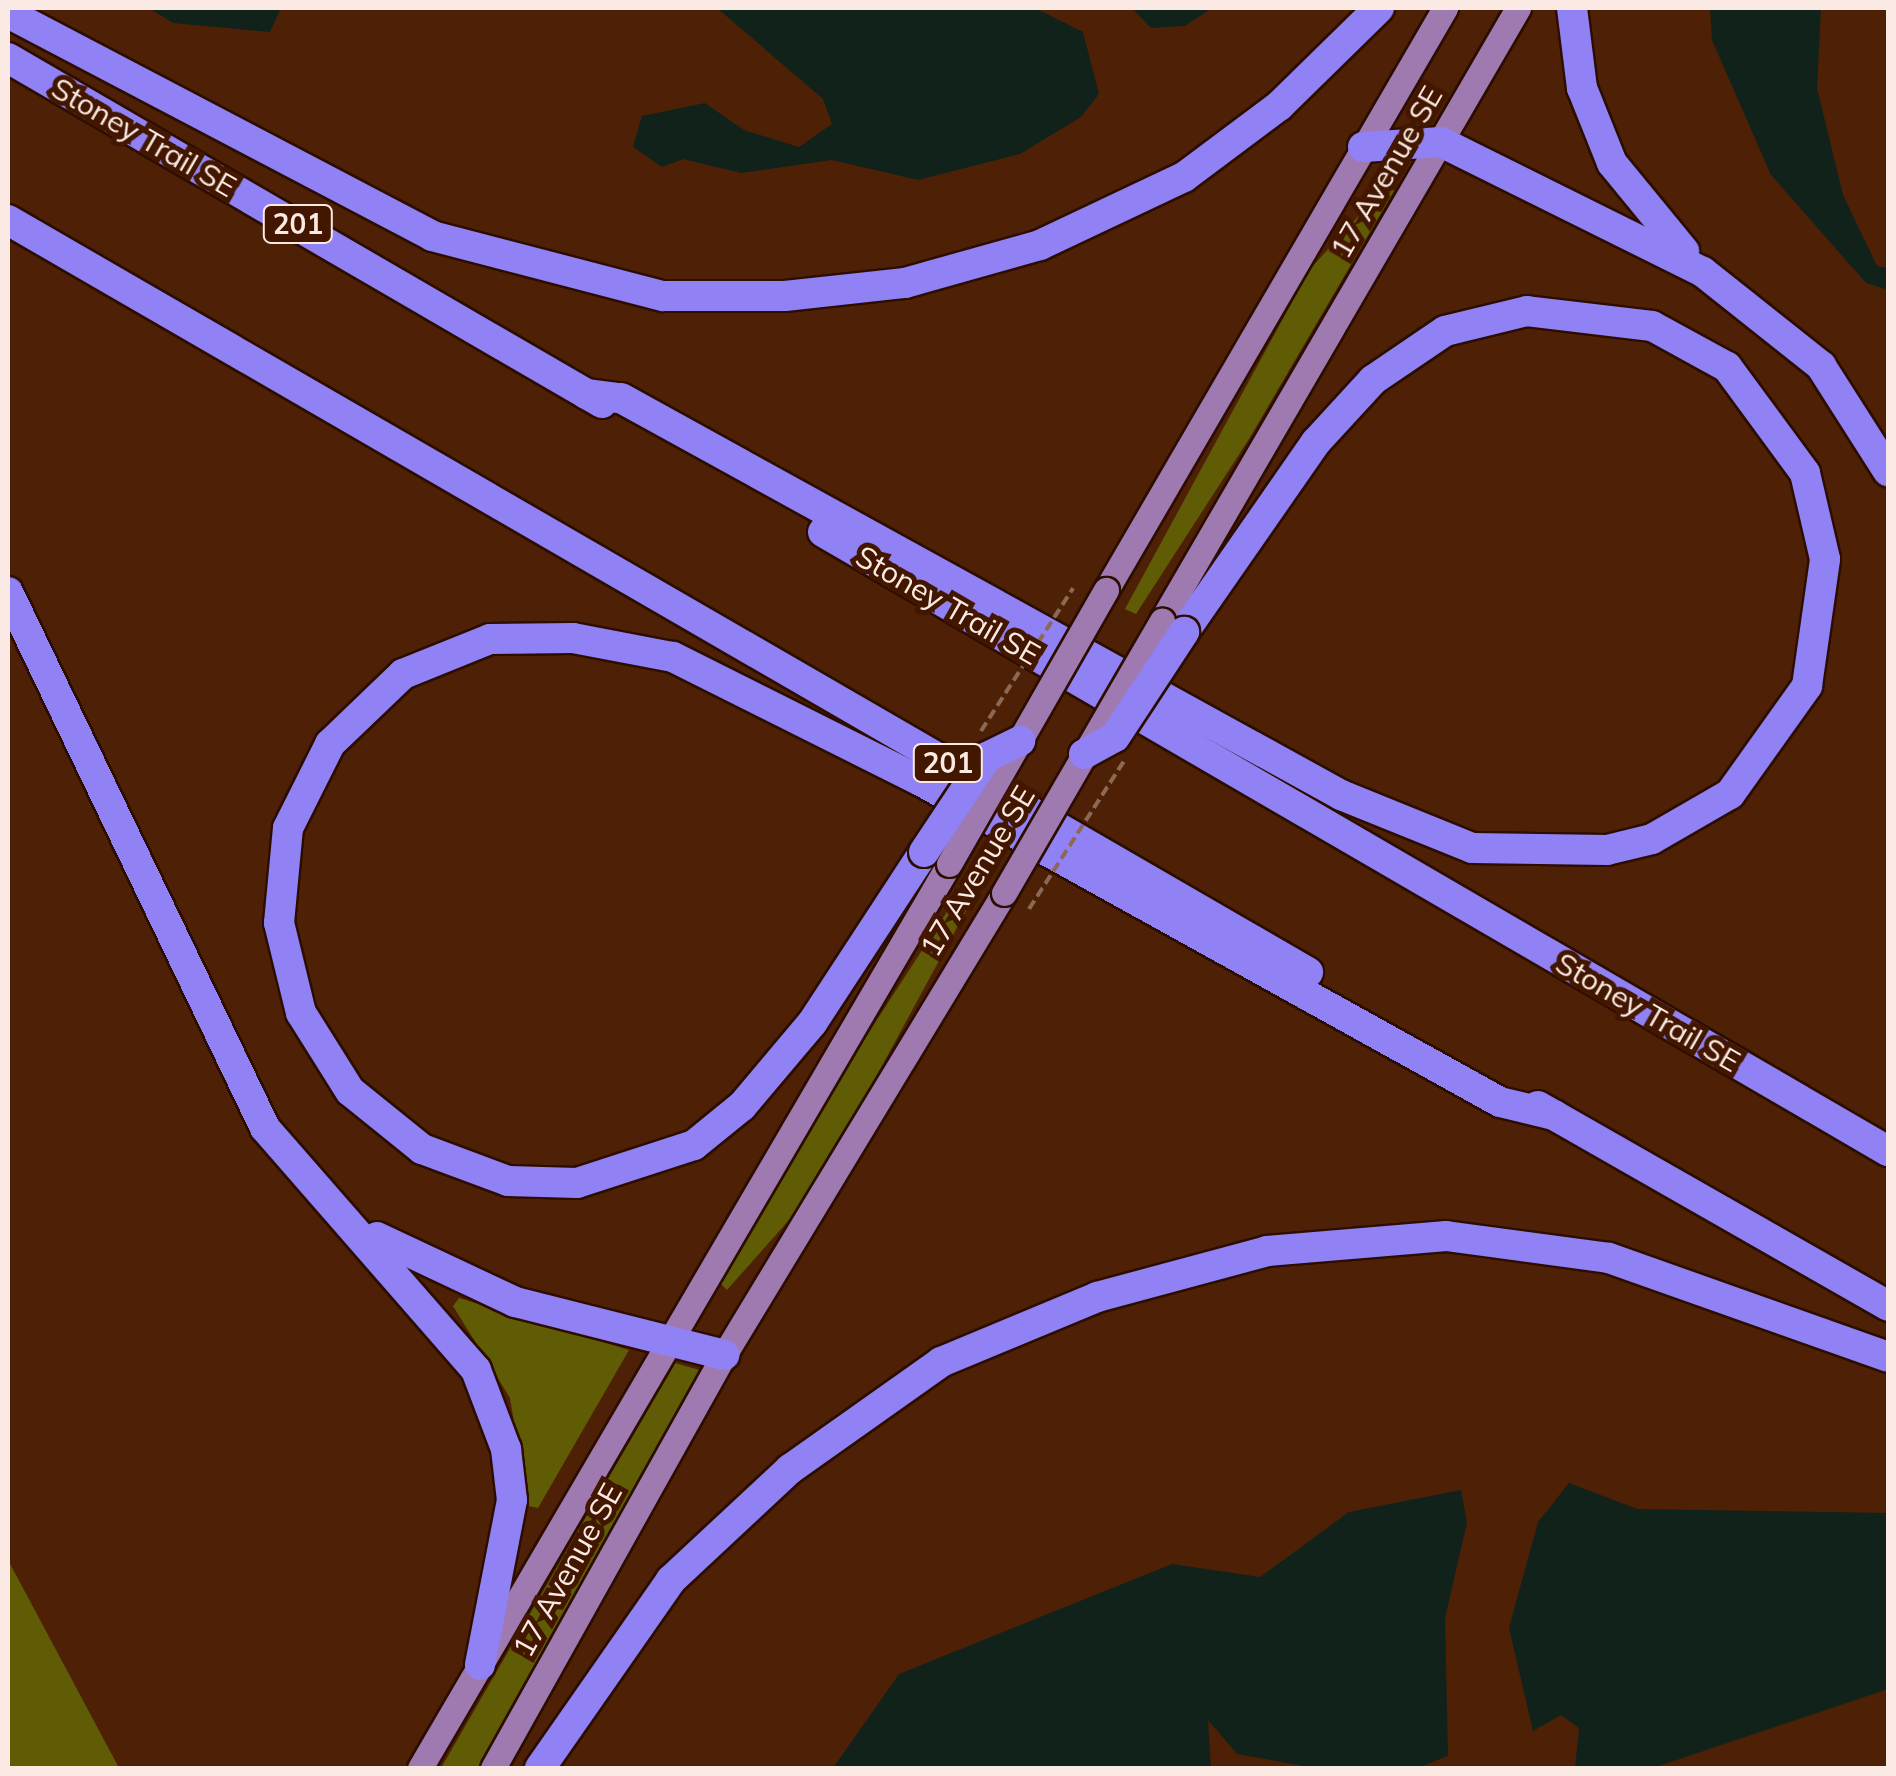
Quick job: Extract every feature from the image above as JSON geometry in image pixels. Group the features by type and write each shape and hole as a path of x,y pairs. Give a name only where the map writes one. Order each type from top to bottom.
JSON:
{"highway":[{"path":"8,13 432,236 662,296 786,296 905,283 1040,246 1184,177 1279,106 1378,8"},
{"path":"1572,8 1582,88 1612,162 1703,272 1820,366 1888,471"},
{"name":"Stoney Trail SE","path":"8,58 1888,1151"},
{"path":"1363,147 1441,142 1703,272"},
{"name":"201","path":"8,220 1888,1306"},
{"path":"586,394 621,398 1340,795 1472,848 1606,850 1652,838 1730,794 1807,686 1825,558 1804,473 1727,368 1652,326 1527,311 1445,331 1373,380 1316,442 1173,626 1115,737 1084,754"},
{"path":"8,592 265,1128 476,1370 506,1448 508,1551 480,1636 480,1665"},
{"path":"1020,741 988,757 936,858 812,1024 742,1106 694,1145 577,1184 508,1181 422,1149 350,1091 301,1013 279,924 288,828 330,744 403,674 490,639 573,638 673,657 919,780 1500,1102 1554,1115"},
{"path":"337,1211 449,1278 666,1344 724,1355"},
{"path":"540,1768 671,1580 790,1469 941,1362 1097,1297 1267,1251 1446,1236 1609,1258 1888,1356"}],"main road":[{"name":"17 Avenue SE","path":"1020,741 1444,8"},
{"name":"17 Avenue SE","path":"1173,626 1518,8"},
{"name":"17 Avenue SE","path":"493,1768 724,1355 1084,754"},
{"name":"17 Avenue SE","path":"420,1768 666,1344 936,858"}],"path":[{"path":"971,746 1073,588"},
{"path":"1029,910 1130,751"}],"shaded area":[{"path":"149,8 281,8 270,32 173,23"},
{"path":"717,8 1035,8 1083,32 1099,94 1081,117 1020,154 918,180 832,160 741,173 683,159 662,167 633,147 642,116 705,103 744,130 799,147 832,124 823,99"},
{"path":"1132,8 1212,8 1185,26 1151,28"},
{"path":"1710,8 1821,8 1817,88 1843,195 1877,266 1888,268 1888,290 1866,283 1771,175 1712,40"},
{"path":"1388,184 1394,191 1249,439 1136,614 1125,609 1310,269"},
{"path":"974,870 985,876 813,1193 727,1290 721,1284 847,1066"},
{"path":"459,1298 629,1350 538,1508 528,1506 510,1398 453,1306"},
{"path":"675,1363 703,1371 481,1768 441,1768"},
{"path":"1569,1483 1637,1509 1888,1513 1888,1689 1653,1768 1575,1768 1579,1728 1561,1715 1533,1731 1509,1628 1538,1522"},
{"path":"1461,1490 1467,1523 1445,1618 1448,1756 1417,1768 1315,1768 1237,1754 1208,1720 1211,1768 833,1768 899,1674 1172,1564 1260,1577 1349,1512"},
{"path":"8,1560 118,1766 117,1768 8,1768"}]}
